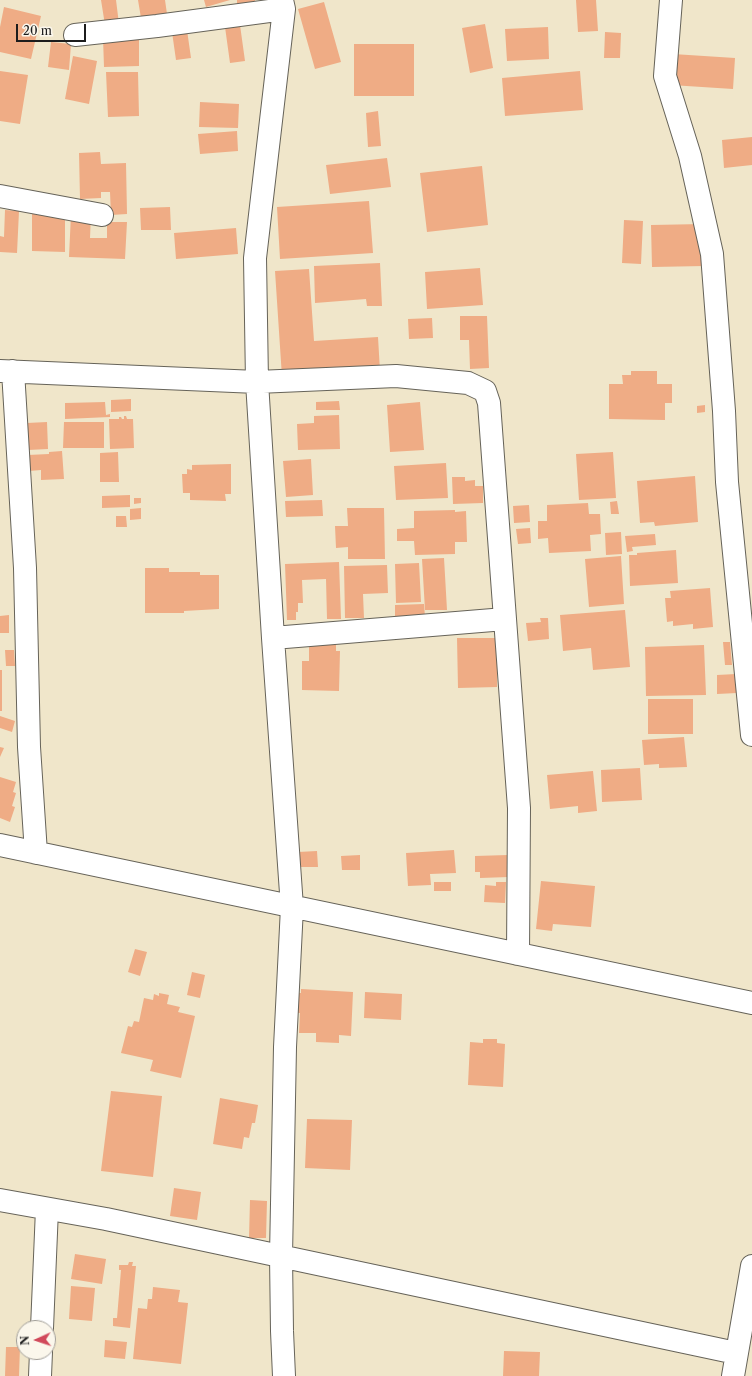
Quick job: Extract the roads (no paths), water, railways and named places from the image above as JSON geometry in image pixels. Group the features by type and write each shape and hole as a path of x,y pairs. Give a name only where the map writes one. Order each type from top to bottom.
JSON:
{"street":[{"path":"671,0 665,76 690,156 712,254 724,411 727,482 752,735"},
{"path":"74,36 158,26 283,5 255,258 257,382 292,907 285,1047 281,1256 284,1376"},
{"path":"0,196 102,215"},
{"path":"36,853 29,747 25,568 7,371 257,382 396,376 468,383 484,390 489,403 519,808 518,954"},
{"path":"273,638 505,619"},
{"path":"0,845 752,1003"},
{"path":"0,1200 106,1219 736,1353"},
{"path":"42,1320 47,1209"},
{"path":"733,1376 752,1266"},
{"path":"40,1376 41,1360"}]}
